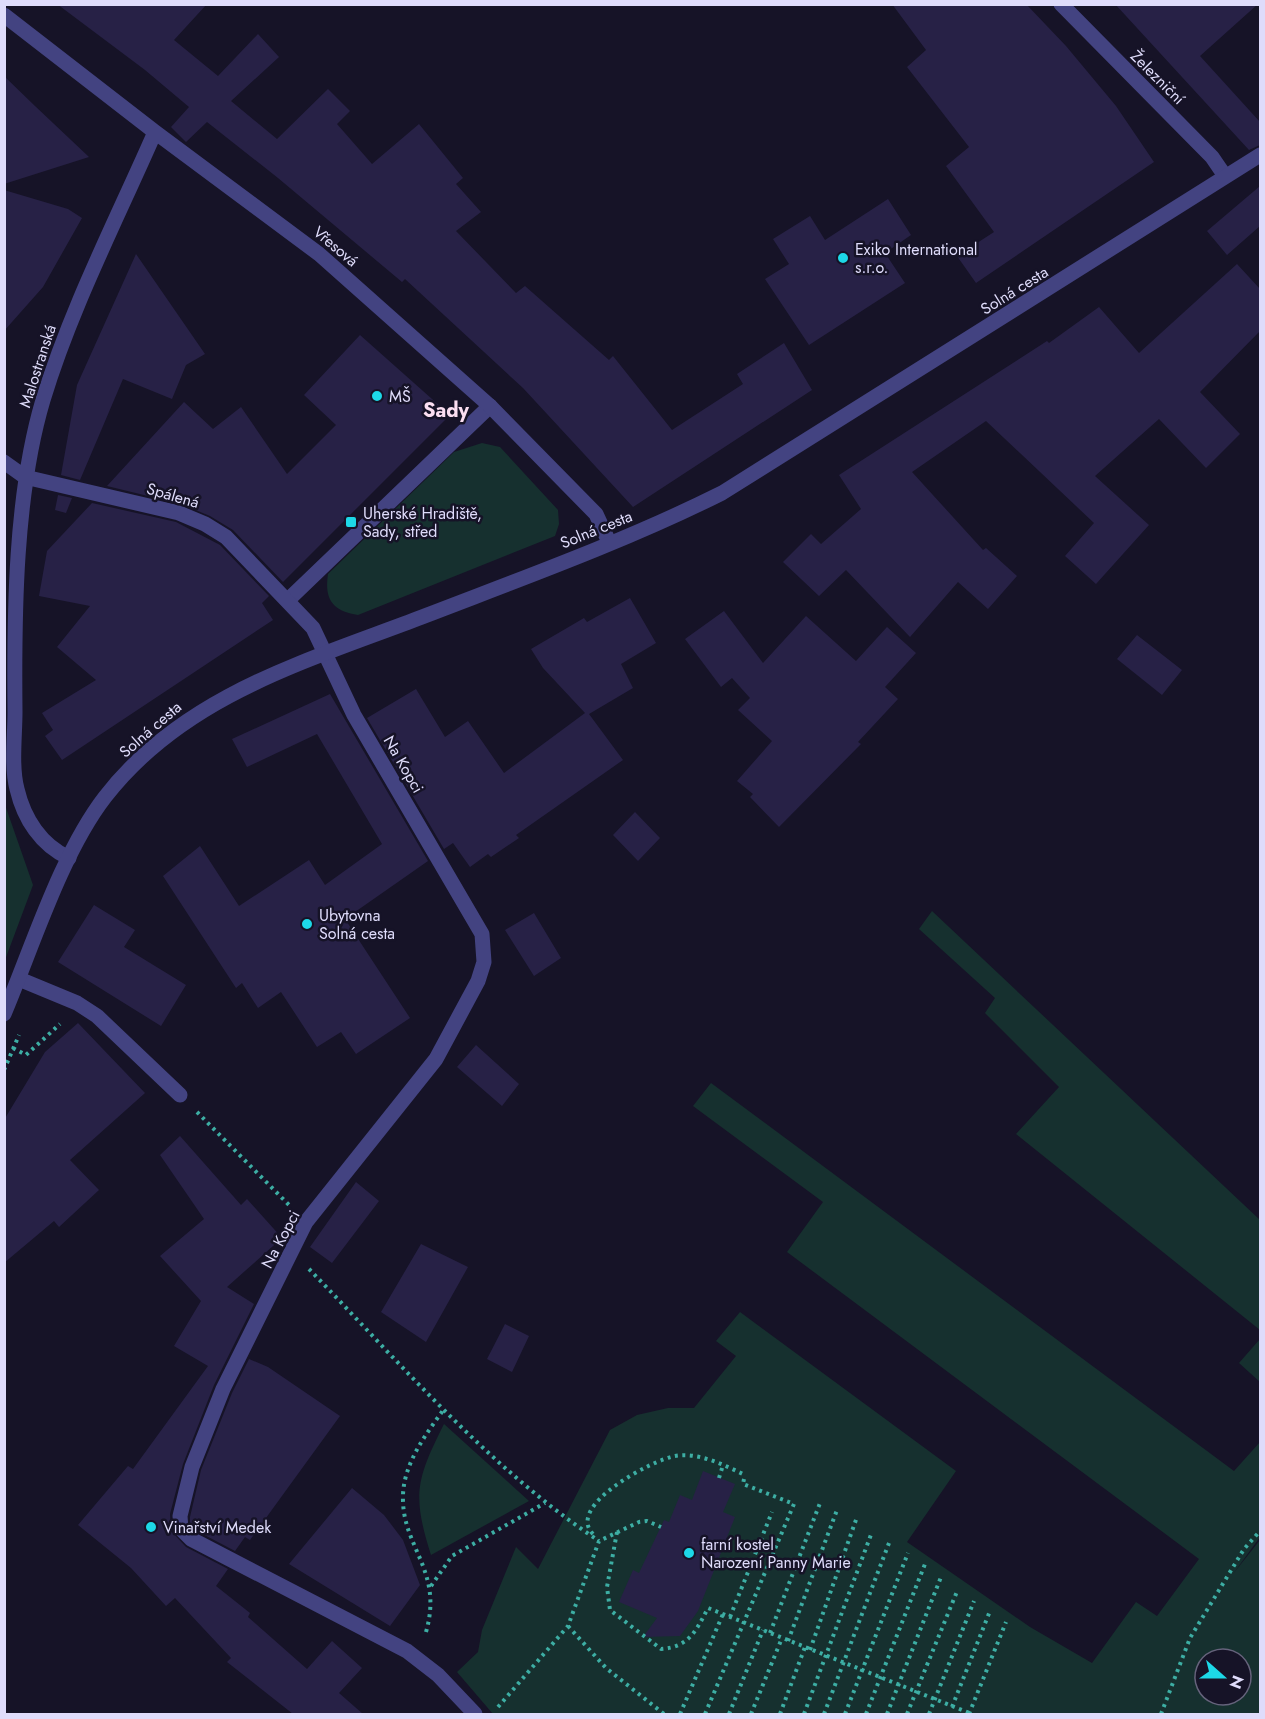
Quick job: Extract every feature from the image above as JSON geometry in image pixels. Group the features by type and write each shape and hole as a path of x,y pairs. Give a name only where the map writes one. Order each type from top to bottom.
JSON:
{"street":[{"name":"Železniční","path":"1061,4 1212,157 1226,176"},
{"name":"Vřesová","path":"4,15 155,132 320,254 490,406 596,514 609,542"},
{"name":"Malostranská","path":"69,858 51,850 37,833 24,811 16,786 14,635 25,477 42,402 71,319 155,132"},
{"name":"Solná cesta","path":"6,1004 19,979 69,858 104,798 139,760 177,726 238,690 688,510 758,472 1260,155"},
{"path":"288,600 490,406"},
{"path":"4,462 25,477"},
{"name":"Spálená","path":"25,477 179,513 205,524 226,537 288,600 313,628 326,654"},
{"name":"Na Kopci","path":"326,654 354,715 478,923 485,947 484,962 478,981 435,1059 306,1222 210,1418 186,1488 180,1516 181,1529 190,1539 417,1658 475,1714"},
{"path":"19,979 77,1003 98,1016 180,1095"}],"path":[{"path":"13,1048 26,1055 67,1017"},
{"path":"4,1070 23,1027"},
{"path":"180,1095 306,1222"},
{"path":"292,1252 444,1409 545,1503 599,1541"},
{"path":"417,1658 432,1602 430,1586 407,1520 403,1496 408,1471 424,1438 444,1409"},
{"path":"599,1541 587,1528 588,1515 612,1486 675,1456 693,1456 723,1465 745,1477 743,1484 795,1504 745,1623 738,1632 705,1714"},
{"path":"719,1478 723,1465"},
{"path":"430,1586 452,1556 545,1503"},
{"path":"770,1634 820,1503"},
{"path":"788,1641 837,1510"},
{"path":"730,1617 772,1512"},
{"path":"810,1650 856,1517"},
{"path":"492,1713 568,1626 599,1541 647,1521 661,1527"},
{"path":"1161,1714 1190,1638 1244,1549 1260,1531"},
{"path":"617,1532 607,1587 610,1610 661,1649 677,1648 695,1632 708,1608 970,1714 1006,1622"},
{"path":"804,1714 872,1532"},
{"path":"824,1714 888,1543"},
{"path":"845,1714 908,1553"},
{"path":"866,1714 925,1564"},
{"path":"886,1714 941,1577"},
{"path":"907,1714 958,1589"},
{"path":"929,1714 974,1601"},
{"path":"952,1707 990,1611"},
{"path":"680,1714 723,1614"},
{"path":"568,1626 606,1668 664,1714"},
{"path":"729,1714 763,1630"},
{"path":"751,1714 782,1638"},
{"path":"780,1714 805,1647"}],"green space":[{"path":"482,443 500,447 558,510 559,524 555,536 358,615 336,607 327,591 328,574 454,452"},
{"path":"4,802 33,885 5,960 4,960"},
{"path":"932,911 1260,1220 1260,1330 1016,1134 1059,1087 985,1013 995,998 919,929"},
{"path":"711,1083 1234,1471 1260,1442 1260,1537 1233,1574 1260,1540 1260,1714 493,1714 457,1672 478,1652 482,1630 516,1547 538,1569 610,1430 637,1415 668,1408 694,1408 736,1356 716,1341 740,1312 956,1471 907,1542 1030,1627 1092,1663 1136,1602 1157,1616 1199,1559 787,1252 823,1202 693,1106"},
{"path":"1260,1339 1260,1382 1239,1363"},
{"path":"444,1424 529,1501 431,1555 421,1517 420,1488 427,1460"}],"building":[{"path":"57,4 207,4 174,40 218,76 258,34 279,57 231,101 277,139 328,89 350,111 337,124 372,164 419,124 463,178 456,184 481,212 456,231 516,293 525,286 609,360 613,356 672,430 743,384 737,374 784,343 812,390 633,507 523,388 405,279 402,282 207,122 186,142 171,127 189,107 145,70"},
{"path":"892,4 1026,4 1066,46 1116,106 1154,162 976,283 957,256 994,232 946,166 969,147 907,67 926,50"},
{"path":"1115,4 1258,4 1200,56 1260,122 1260,145 1249,150"},
{"path":"4,76 35,106 89,157 4,184"},
{"path":"1260,186 1260,226 1227,255 1207,231"},
{"path":"4,190 68,209 82,218 43,287 4,331"},
{"name":"Exiko International s.r.o.","path":"888,199 911,235 885,253 905,283 809,345 765,279 789,264 773,239 810,216 825,240"},
{"path":"136,254 205,354 186,365 172,399 123,379 80,480 61,475 77,385"},
{"path":"1237,264 1260,289 1260,331 1200,392 1240,434 1206,468 1159,419 1095,476 1149,525 1096,584 1065,556 1094,523 986,421 912,472 983,550 986,548 1017,576 988,609 958,582 910,637 846,570 819,596 783,562 811,534 821,544 861,509 839,475 1047,341 1049,343 1099,307 1139,353"},
{"path":"360,335 450,415 283,582 233,530 210,516 181,504 107,486 184,402 213,429 241,407 287,474 336,425 304,395"},
{"path":"58,495 72,498 66,513 55,510"},
{"path":"92,503 176,522 220,545 269,596 262,603 273,620 62,760 45,736 53,730 42,713 96,680 57,647 90,606 39,596 47,551"},
{"path":"630,598 656,643 621,664 633,688 589,714 623,760 516,835 519,838 491,857 488,854 470,867 453,843 444,849 367,718 416,689 445,737 468,721 504,773 585,713 543,668 531,649 584,618 587,622"},
{"path":"724,611 763,663 806,616 856,661 887,627 916,653 885,687 898,699 858,742 861,744 779,827 750,797 753,794 737,781 772,741 738,710 750,698 732,678 721,687 685,639"},
{"path":"1137,635 1182,670 1162,695 1117,659"},
{"path":"330,694 428,861 345,919 410,1018 356,1054 341,1032 317,1047 281,992 258,1008 242,983 236,988 163,876 200,846 239,906 309,860 325,885 382,844 317,734 247,767 232,739"},
{"path":"635,812 660,838 638,861 613,835"},
{"path":"94,905 135,930 124,947 186,985 161,1026 58,962"},
{"path":"534,913 561,958 534,976 505,930"},
{"path":"78,1023 145,1093 70,1160 99,1190 59,1227 54,1221 4,1263 4,1120 45,1052"},
{"path":"476,1045 519,1084 502,1106 457,1067"},
{"path":"180,1136 241,1205 247,1199 282,1238 227,1287 254,1304 214,1385 183,1464 170,1514 171,1531 186,1547 228,1569 216,1586 250,1613 248,1617 307,1669 332,1641 362,1668 339,1693 363,1714 293,1714 227,1662 231,1658 175,1598 166,1606 131,1568 78,1525 128,1466 133,1469 208,1366 174,1346 201,1301 160,1256 204,1219 160,1155"},
{"path":"356,1182 379,1201 332,1263 310,1247"},
{"path":"421,1244 468,1267 426,1342 381,1312"},
{"path":"505,1324 529,1336 512,1372 487,1359"},
{"path":"249,1359 268,1367 340,1416 250,1540 245,1537 235,1551 197,1531 190,1525 190,1517 201,1470 232,1393"},
{"name":"farní kostel Narození Panny Marie","path":"703,1471 735,1484 723,1512 735,1517 698,1611 680,1636 643,1637 657,1618 619,1602 633,1570 639,1573 664,1520 669,1522 680,1495 692,1500"},
{"path":"352,1488 384,1515 403,1540 420,1585 390,1626 289,1564"}],"place":[{"name":"Exiko International s.r.o.","path":"843,258"},
{"name":"MŠ","path":"377,396"},
{"name":"Uherské Hradiště, Sady, střed","path":"351,522"},
{"name":"Ubytovna Solná cesta","path":"307,924"},
{"name":"Vinařství Medek","path":"151,1527"},
{"name":"farní kostel Narození Panny Marie","path":"689,1553"}],"district":[{"name":"Sady","path":"446,410"}]}
